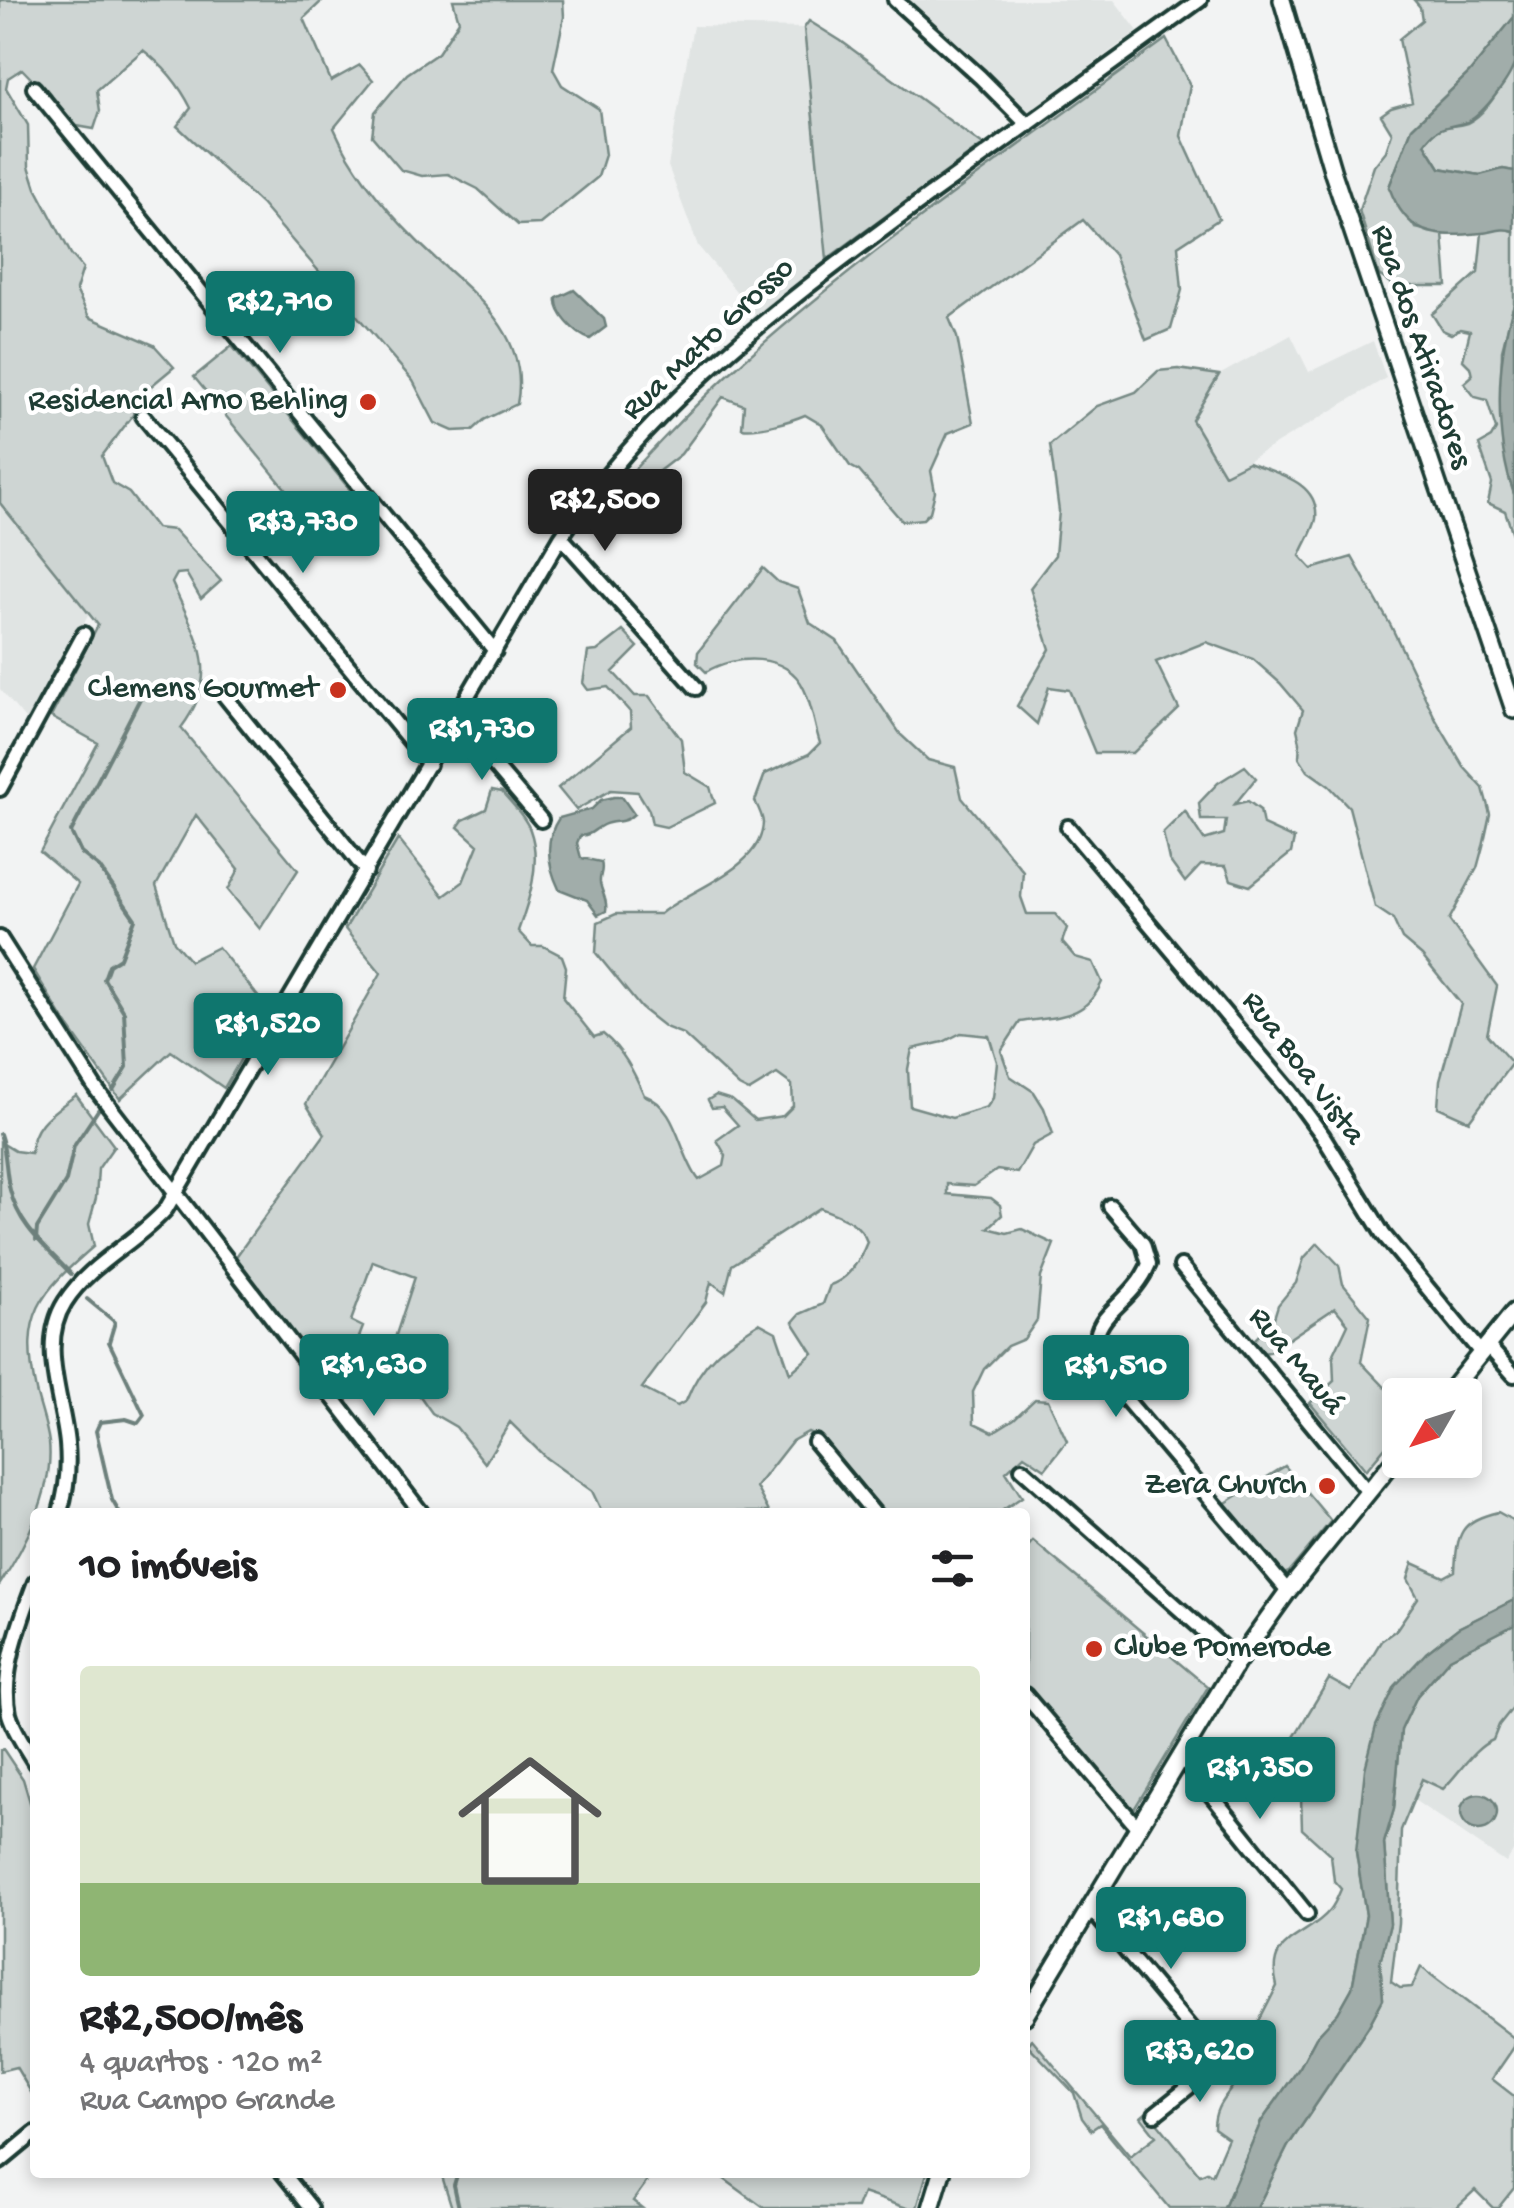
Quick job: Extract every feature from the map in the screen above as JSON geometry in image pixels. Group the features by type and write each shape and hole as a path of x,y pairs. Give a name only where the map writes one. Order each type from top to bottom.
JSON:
{"main road":[{"name":"Rua dos Atiradores","path":"1282,0 1333,173 1514,710"},
{"path":"1461,1378 1514,1312"},
{"path":"1030,2008 1238,1661 1288,1591 1382,1475"},
{"path":"932,2208 940,2178"}],"street":[{"path":"895,0 1028,125"},
{"name":"Rua Mato Grosso","path":"61,1508 68,1463 54,1365 52,1338 57,1318 84,1280 158,1218 174,1195 561,538 618,463 758,327 823,273 1200,0"},
{"path":"34,88 495,651"},
{"path":"143,416 429,764"},
{"path":"561,538 696,688"},
{"path":"0,789 84,634"},
{"path":"224,695 366,870"},
{"path":"456,719 541,820"},
{"name":"Rua Boa Vista","path":"1068,827 1290,1091 1323,1136 1383,1234 1484,1349 1514,1376"},
{"path":"0,938 78,1064 174,1195 418,1508"},
{"path":"1110,1206 1144,1244 1149,1264 1112,1307 1099,1330 1103,1367 1288,1591"},
{"name":"Rua Mauá","path":"1180,1266 1368,1492"},
{"path":"815,1442 870,1508"},
{"path":"1022,1468 1238,1661"},
{"path":"30,1596 13,1644 4,1707 30,1755"},
{"path":"1030,1700 1138,1828"},
{"path":"1180,1756 1307,1914"},
{"path":"1090,1908 1223,2068 1155,2114"},
{"path":"0,2162 30,2136"},
{"path":"287,2178 310,2208"}],"shaded area":[{"path":"0,0 323,0 304,18 331,81 360,65 373,80 334,128 341,143 393,216 490,311 514,353 519,377 517,404 484,420 473,430 453,431 435,423 413,381 261,204 177,126 191,108 176,83 143,50 97,90 100,111 94,129 77,126 22,69 8,78 6,88 28,125 29,166 36,188 71,254 83,268 76,290 89,317 154,345 174,367 137,393 133,415 102,456 112,483 129,493 156,528 174,530 221,581 201,599 186,573 177,574 172,583 197,639 203,672 194,708 181,728 298,870 260,929 228,890 239,869 196,815 156,886 174,942 190,961 218,947 269,1010 224,1088 171,1051 120,1099 33,969 78,884 40,852 98,743 51,717 98,625 0,503"},
{"path":"453,0 563,0 564,17 553,69 562,85 599,109 605,155 598,177 540,224 518,225 478,189 448,174 422,176 401,170 372,136 375,112 407,74 438,53 459,21"},
{"path":"904,0 1114,0 1138,31 1026,113"},
{"path":"1414,0 1514,0 1514,17 1469,73 1412,128 1389,187 1415,228 1443,234 1447,286 1394,286 1379,275 1359,210 1374,166 1386,151 1392,133 1381,115 1412,102 1399,39 1422,20"},
{"path":"1514,17 1514,64 1500,88 1470,120 1438,131 1425,144 1440,168 1480,175 1503,169 1514,171 1514,231 1449,235 1424,230 1404,216 1389,187 1412,128 1469,73"},
{"path":"809,21 983,145 827,259 804,28"},
{"path":"693,26 804,28 827,259 757,316 698,246 668,166"},
{"path":"1166,39 1190,85 1181,136 1219,219 1178,246 1182,290 1171,329 1146,340 1114,255 1083,220 949,318 957,337 973,423 948,433 931,471 935,492 930,512 923,519 902,521 859,471 850,466 822,425 805,415 765,427 742,428 744,405 723,397 681,454 605,525 597,519 597,510 662,440 781,328 944,200"},
{"path":"1514,65 1514,171 1503,169 1480,175 1440,168 1425,144 1440,128 1467,123 1482,113"},
{"path":"1504,228 1514,231 1514,304 1502,350 1501,417 1503,448 1514,494 1514,537 1505,511 1488,503 1492,483 1479,445 1491,438 1496,429 1487,400 1475,397 1464,383 1472,376 1463,360 1470,331 1460,329 1451,334 1442,330 1432,314 1478,273 1482,233"},
{"path":"574,290 604,319 606,327 590,339 572,328 557,304 557,298"},
{"path":"1514,304 1514,494 1503,448 1500,399 1504,349"},
{"path":"1291,335 1309,372 1373,341 1386,378 1224,475 1192,420 1219,375"},
{"path":"232,346 351,491 319,524 311,520 194,377"},
{"path":"1178,369 1219,375 1192,420 1224,474 1248,462 1294,480 1311,496 1316,519 1300,556 1312,569 1352,557 1391,626 1436,720 1464,767 1483,788 1490,814 1483,846 1477,868 1449,920 1497,986 1487,1035 1512,1063 1469,1121 1438,1107 1440,1080 1461,1004 1422,956 1402,939 1393,919 1375,907 1349,807 1308,771 1299,757 1297,729 1303,710 1280,683 1253,659 1206,642 1156,662 1179,709 1133,753 1095,753 1069,690 1049,687 1037,724 1017,706 1050,649 1030,588 1055,555 1059,511 1050,445 1097,406 1136,392 1158,371"},
{"path":"0,503 89,614 29,724 0,689"},
{"path":"763,568 778,582 798,589 810,623 837,641 901,735 928,760 955,767 962,798 1023,871 1021,897 1027,914 1055,914 1067,928 1062,942 1075,957 1093,962 1102,982 1079,1010 1020,1022 1001,1051 1010,1076 1034,1092 1053,1134 1033,1145 1017,1173 997,1170 974,1186 947,1184 947,1194 991,1198 1000,1205 1002,1215 988,1228 1007,1233 1022,1229 1054,1244 1041,1277 1037,1320 1024,1339 1007,1346 984,1369 973,1392 974,1423 993,1432 1035,1399 1048,1400 1067,1441 1045,1469 1024,1455 1006,1472 1022,1497 1006,1508 882,1508 823,1440 808,1432 792,1441 756,1487 767,1508 600,1508 592,1491 546,1458 510,1422 485,1463 456,1427 432,1413 410,1382 415,1367 394,1341 415,1277 373,1261 351,1321 363,1327 338,1391 235,1258 325,1134 306,1104 381,973 345,929 398,839 444,896 463,882 478,845 458,827 463,820 486,809 492,790 502,792 518,810 533,842 533,881 518,931 532,946 543,946 562,956 566,967 563,998 594,1037 603,1034 616,1047 644,1095 664,1110 699,1180 724,1166 726,1156 717,1140 738,1125 722,1107 712,1108 708,1100 716,1095 732,1100 755,1120 783,1116 793,1106 792,1085 777,1074 749,1091 739,1086 683,1034 665,1027 641,1008 596,953 598,922 616,914 660,914 751,853 763,821 755,801 765,774 809,754 820,743 804,689 786,668 745,660 706,672 697,663 698,652","holes":["961,1033 989,1036 997,1062 993,1098 987,1107 952,1118 910,1106 908,1069 912,1049","820,1208 854,1224 867,1242 853,1268 830,1285 823,1304 800,1314 793,1322 813,1353 790,1373 776,1332 759,1323 715,1355 686,1401 677,1406 642,1388 706,1302 711,1282 725,1292 732,1265"]},
{"path":"623,631 638,647 613,672 635,696 649,696 681,739 685,772 710,787 715,803 666,827 652,824 638,792 611,790 576,810 558,788 631,727 630,712 608,687 588,690 583,683 588,652 597,651"},
{"path":"1245,766 1256,778 1235,804 1248,801 1260,810 1263,825 1294,839 1291,853 1250,886 1231,880 1226,866 1201,865 1185,882 1169,860 1163,833 1185,811 1204,840 1224,834 1226,820 1201,820 1199,803 1218,783"},
{"path":"622,797 634,814 580,836 577,843 581,858 601,862 600,883 606,911 598,915 587,900 559,889 550,862 551,835 559,818 592,809 601,800"},
{"path":"76,1095 114,1146 98,1169 89,1224 94,1246 47,1292 33,1324 31,1365 48,1437 47,1479 39,1508 30,1508 30,1530 0,1584 0,1142 15,1151 31,1153 35,1134 52,1113"},
{"path":"1318,1243 1339,1265 1343,1284 1370,1317 1361,1362 1382,1384 1382,1451 1366,1470 1310,1403 1334,1381 1333,1356 1348,1324 1335,1308 1269,1352 1262,1353 1253,1341 1273,1321 1278,1305 1296,1283 1304,1258"},
{"path":"1285,1466 1331,1521 1284,1574 1224,1504"},
{"path":"1498,1512 1514,1521 1514,1600 1458,1628 1426,1653 1356,1851 1366,1915 1352,1988 1261,2122 1224,2208 1169,2208 1100,2124 1091,2130 1082,2118 1074,2093 1030,2047 1030,2042 1032,2039 1130,2156 1156,2136 1141,2117 1148,2111 1200,2175 1212,2175 1228,2138 1214,2128 1215,2116 1238,2076 1239,2054 1277,1986 1277,1958 1290,1940 1321,1920 1341,1889 1334,1881 1331,1855 1302,1829 1301,1796 1276,1767 1329,1679 1351,1691 1381,1641 1396,1630 1418,1598 1408,1579 1413,1563 1444,1577 1455,1571 1459,1538 1476,1520"},
{"name":"Clube Pomerode","path":"1033,1541 1208,1687 1133,1811 1030,1696"},
{"path":"1514,1600 1514,1625 1450,1658 1417,1696 1401,1730 1394,1809 1384,1843 1390,1924 1380,1962 1383,1999 1288,2146 1257,2208 1224,2208 1261,2122 1352,1988 1366,1915 1356,1852 1365,1769 1376,1726 1395,1686 1426,1653 1458,1628"},
{"path":"1514,1625 1514,1706 1493,1740 1473,1755 1443,1789 1422,1779 1401,1830 1398,1923 1391,1982 1400,1988 1412,1987 1421,1967 1514,2038 1514,2047 1492,2079 1514,2096 1514,2188 1498,2208 1493,2208 1475,2190 1456,2208 1257,2208 1288,2146 1383,1999 1380,1962 1390,1924 1384,1843 1394,1809 1401,1730 1417,1696 1450,1658"},
{"path":"1514,1706 1514,1850 1506,1863 1414,1800 1422,1779 1442,1789 1481,1745 1493,1740"},
{"path":"0,1750 23,1779 30,1802 30,2091 16,2067 0,2071"},
{"path":"1479,1794 1492,1799 1497,1812 1492,1825 1479,1830 1466,1825 1461,1812 1466,1799"},
{"path":"443,2178 649,2178 633,2201 642,2208 452,2208"},
{"path":"723,2178 926,2178 917,2208 863,2193 857,2208 764,2208"}],"waterway":[{"path":"113,1090 127,1067 124,1012 104,979 109,965 120,958 135,919 99,867 81,853 71,832 146,687"},
{"path":"36,1240 37,1228 66,1181 74,1146 100,1107"},
{"path":"0,1134 10,1190 20,1215 34,1236 71,1274"},
{"path":"87,1299 115,1322 109,1342 144,1415 138,1423 126,1419 100,1422 96,1431 117,1508"},
{"path":"456,2178 459,2208"}],"place":[{"name":"Residencial Arno Behling","path":"368,402"},
{"name":"Clemens Gourmet","path":"338,690"},
{"name":"Zera Church","path":"1327,1486"},
{"name":"Clube Pomerode","path":"1094,1649"}]}
